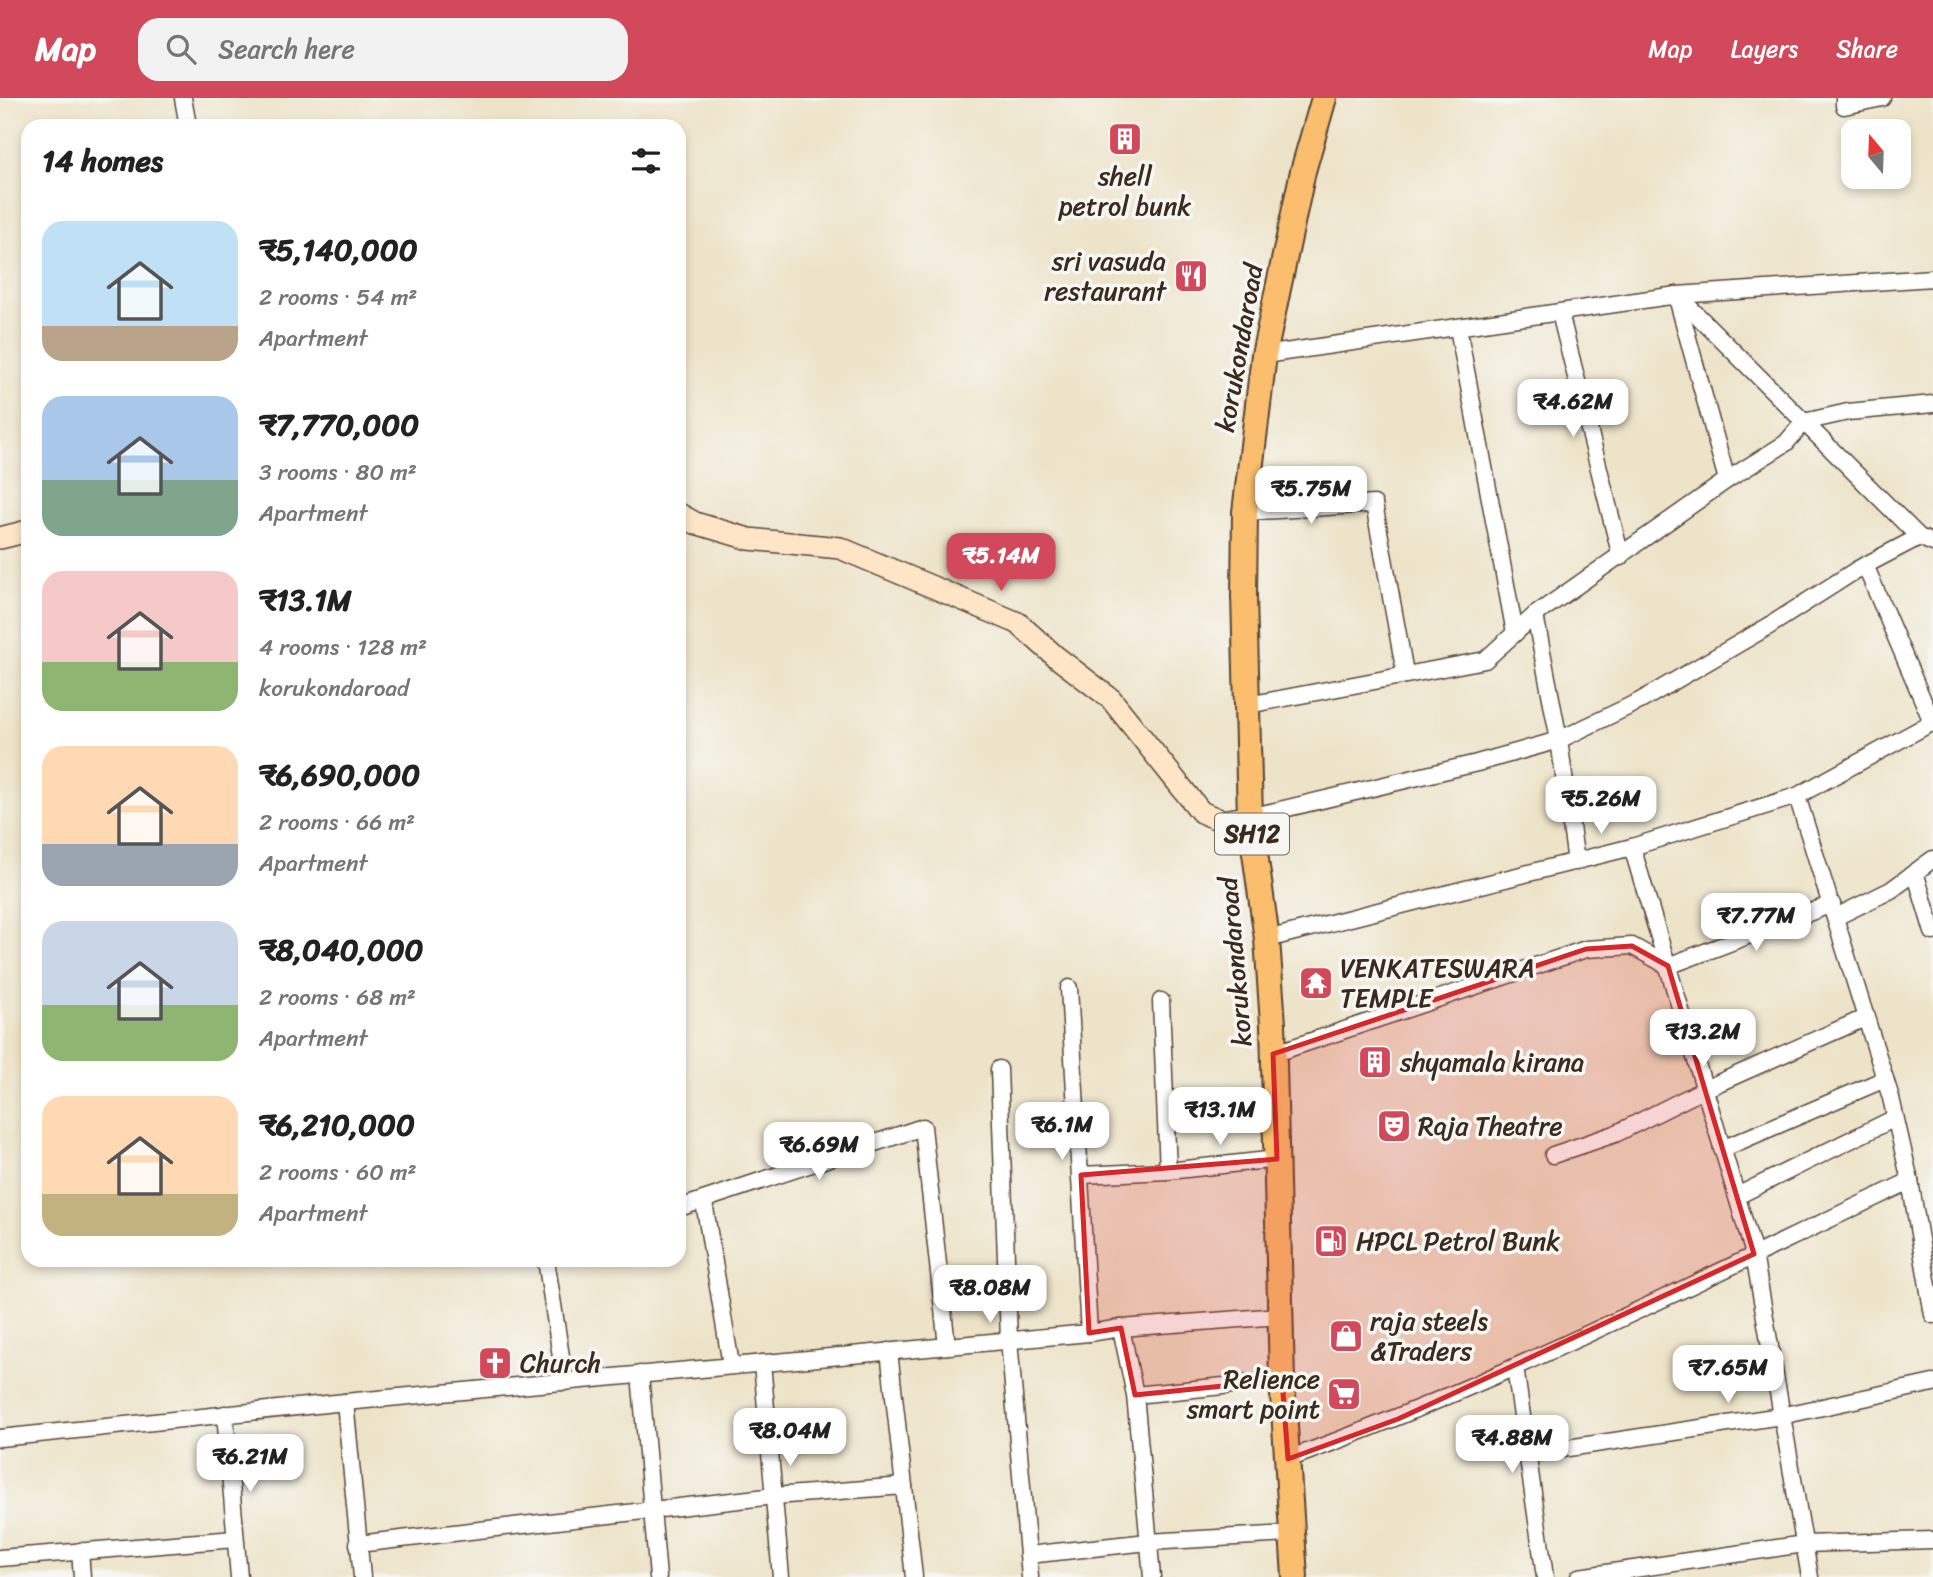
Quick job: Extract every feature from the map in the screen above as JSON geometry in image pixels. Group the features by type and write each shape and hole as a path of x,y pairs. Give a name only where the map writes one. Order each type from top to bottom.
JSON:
{"main road":[{"name":"korukondaroad","path":"1295,1577 1290,1534 1282,1380 1277,1159 1267,939 1250,817 1245,512 1264,355 1303,170 1324,98"},
{"path":"686,518 749,539 840,548 1018,623 1055,656 1111,699 1201,811 1222,821 1250,817"},
{"path":"0,538 21,533"}],"street":[{"path":"183,98 187,119"},
{"path":"1844,98 1844,106 1882,98"},
{"path":"1264,355 1677,295 1933,278"},
{"path":"1250,817 1477,763 1559,740 1640,701 1769,626 1865,565 1926,540 1677,295"},
{"path":"1677,295 1727,480"},
{"path":"1560,313 1621,557"},
{"path":"1458,328 1515,633"},
{"path":"1248,705 1405,673 1485,660 1535,615 1727,480 1786,443 1804,422 1848,412 1933,404"},
{"path":"1245,512 1374,504 1405,673"},
{"path":"1267,939 1632,847 1797,796 1933,723 1865,565"},
{"path":"1535,615 1559,740 1576,862"},
{"path":"1797,796 1885,1079 1927,1242 1933,1315"},
{"path":"1632,847 1754,1254 1810,1577"},
{"path":"1273,1054 1586,949 1632,946 1668,966 1891,890 1933,859"},
{"path":"1915,872 1933,932"},
{"path":"1069,988 1089,1333"},
{"path":"1161,1001 1168,1171"},
{"path":"1553,1155 1615,1134 1705,1089 1867,1017"},
{"path":"999,1069 1009,1340 1030,1577"},
{"path":"1722,1149 1885,1079"},
{"path":"1737,1196 1895,1118"},
{"path":"686,1207 923,1127 947,1346"},
{"path":"1081,1175 1168,1171 1277,1159"},
{"path":"1288,1459 1398,1419 1515,1367 1910,1181"},
{"path":"704,1202 731,1365"},
{"path":"547,1267 565,1382"},
{"path":"0,1438 731,1365 1121,1328 1280,1316"},
{"path":"1121,1328 1135,1395 1152,1577"},
{"path":"889,1351 914,1577"},
{"path":"762,1363 781,1577"},
{"path":"1515,1367 1545,1577"},
{"path":"640,1374 658,1577"},
{"path":"1135,1395 1282,1380"},
{"path":"1528,1454 1781,1416 1933,1383"},
{"path":"345,1402 362,1577"},
{"path":"225,1414 239,1577"},
{"path":"358,1544 774,1496 904,1486"},
{"path":"1028,1555 1148,1542 1290,1534"},
{"path":"0,1558 235,1539"},
{"path":"1579,1577 1804,1544 1933,1540"},
{"path":"80,1551 82,1577"}],"highlighted area":[{"path":"1632,946 1668,966 1754,1254 1398,1419 1288,1459 1282,1380 1135,1395 1121,1328 1089,1333 1081,1175 1277,1159 1273,1054 1586,949"}],"place":[{"name":"shell petrol bunk","path":"1125,139"},
{"name":"sri vasuda restaurant","path":"1191,276"},
{"name":"VENKATESWARA TEMPLE","path":"1316,983"},
{"name":"shyamala kirana","path":"1375,1062"},
{"name":"Raja Theatre","path":"1394,1126"},
{"name":"HPCL Petrol Bunk","path":"1331,1241"},
{"name":"raja steels &Traders","path":"1346,1336"},
{"name":"Church","path":"495,1363"},
{"name":"Relience smart point","path":"1344,1394"}]}
